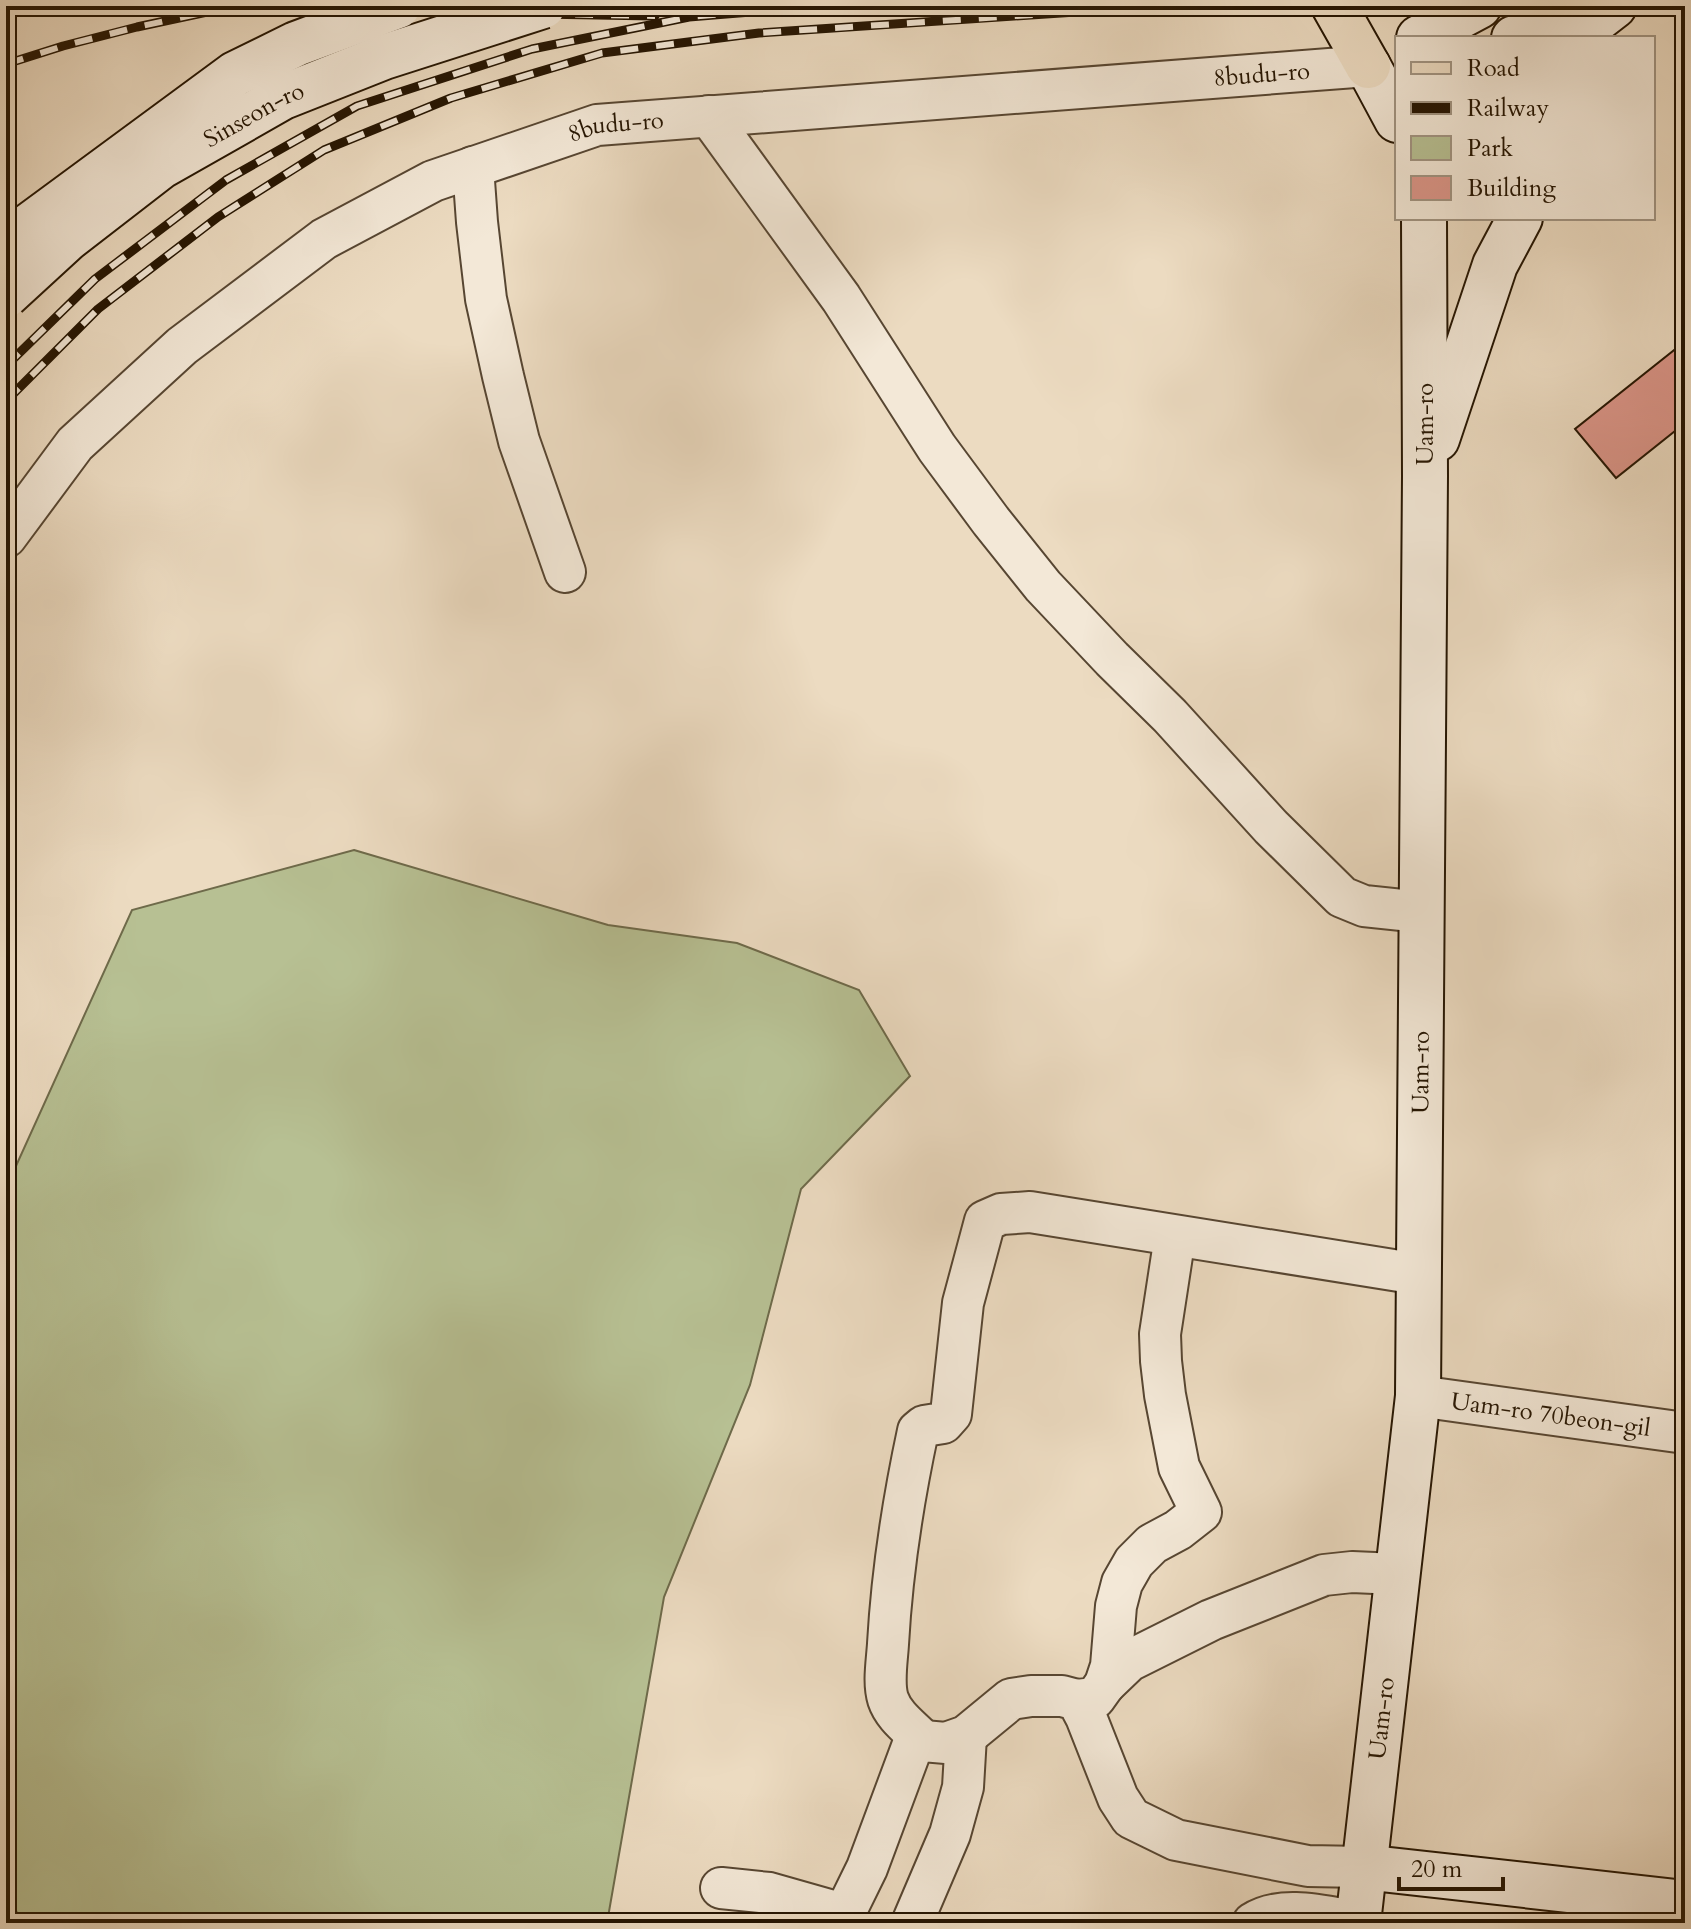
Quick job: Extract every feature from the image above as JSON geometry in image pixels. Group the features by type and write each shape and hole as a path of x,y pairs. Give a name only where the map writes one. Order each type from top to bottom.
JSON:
{"main road":[{"name":"Sinseon-ro","path":"6,248 26,228 235,74 296,44 398,6"},
{"name":"Sinseon-ro","path":"6,295 67,239 160,167 283,97 384,57 543,6"},
{"path":"1334,6 1387,59"},
{"path":"1357,6 1387,59 1395,108"},
{"path":"1423,36 1479,6"},
{"path":"1524,36 1592,23 1614,6"},
{"path":"1622,36 1639,6"},
{"name":"Uam-ro","path":"1358,1922 1418,1396 1424,220"},
{"path":"1425,476 1495,265 1519,220"},
{"path":"1363,1867 1685,1903"}],"street":[{"name":"8budu-ro","path":"6,537 75,444 182,346 324,239 433,181 473,167 597,125 1387,59"},
{"path":"709,116 841,298 937,448 1043,586 1200,748 1271,827 1342,897 1364,906 1421,912"},
{"path":"473,167 486,299 500,361 519,441 565,572"},
{"path":"923,1741 897,1715 888,1697 892,1585 906,1485 918,1431 924,1426 943,1423 951,1414 963,1303 985,1221 1001,1214 1030,1212 1418,1274"},
{"path":"1175,1236 1160,1334 1161,1361 1179,1467 1201,1512 1178,1530 1152,1544 1134,1562 1122,1583 1116,1606 1111,1666 1091,1692 1086,1717 1118,1798 1131,1818 1176,1840 1308,1866 1363,1867"},
{"name":"Uam-ro 70beon-gil","path":"1418,1396 1685,1433"},
{"path":"721,1888 769,1893 841,1918 867,1868 912,1747 923,1741 946,1743 966,1736 1011,1699 1091,1692 1129,1661 1211,1620 1324,1575 1352,1572 1397,1574"},
{"path":"912,1923 950,1834 963,1787 966,1736"},
{"path":"1253,1923 1277,1914 1358,1922"}],"green space":[{"path":"354,850 608,925 737,943 859,990 910,1076 801,1189 750,1385 664,1597 607,1923 22,1923 6,1890 6,1188 132,910"}],"building":[{"path":"1683,343 1685,423 1616,478 1575,429"}],"railway":[{"path":"6,366 95,279 226,180 357,106 532,49 689,17 825,6"},
{"path":"6,401 98,309 218,217 324,150 451,98 602,53 759,33 1167,6"},
{"path":"6,64 63,46 207,12 257,9 655,16"}]}
